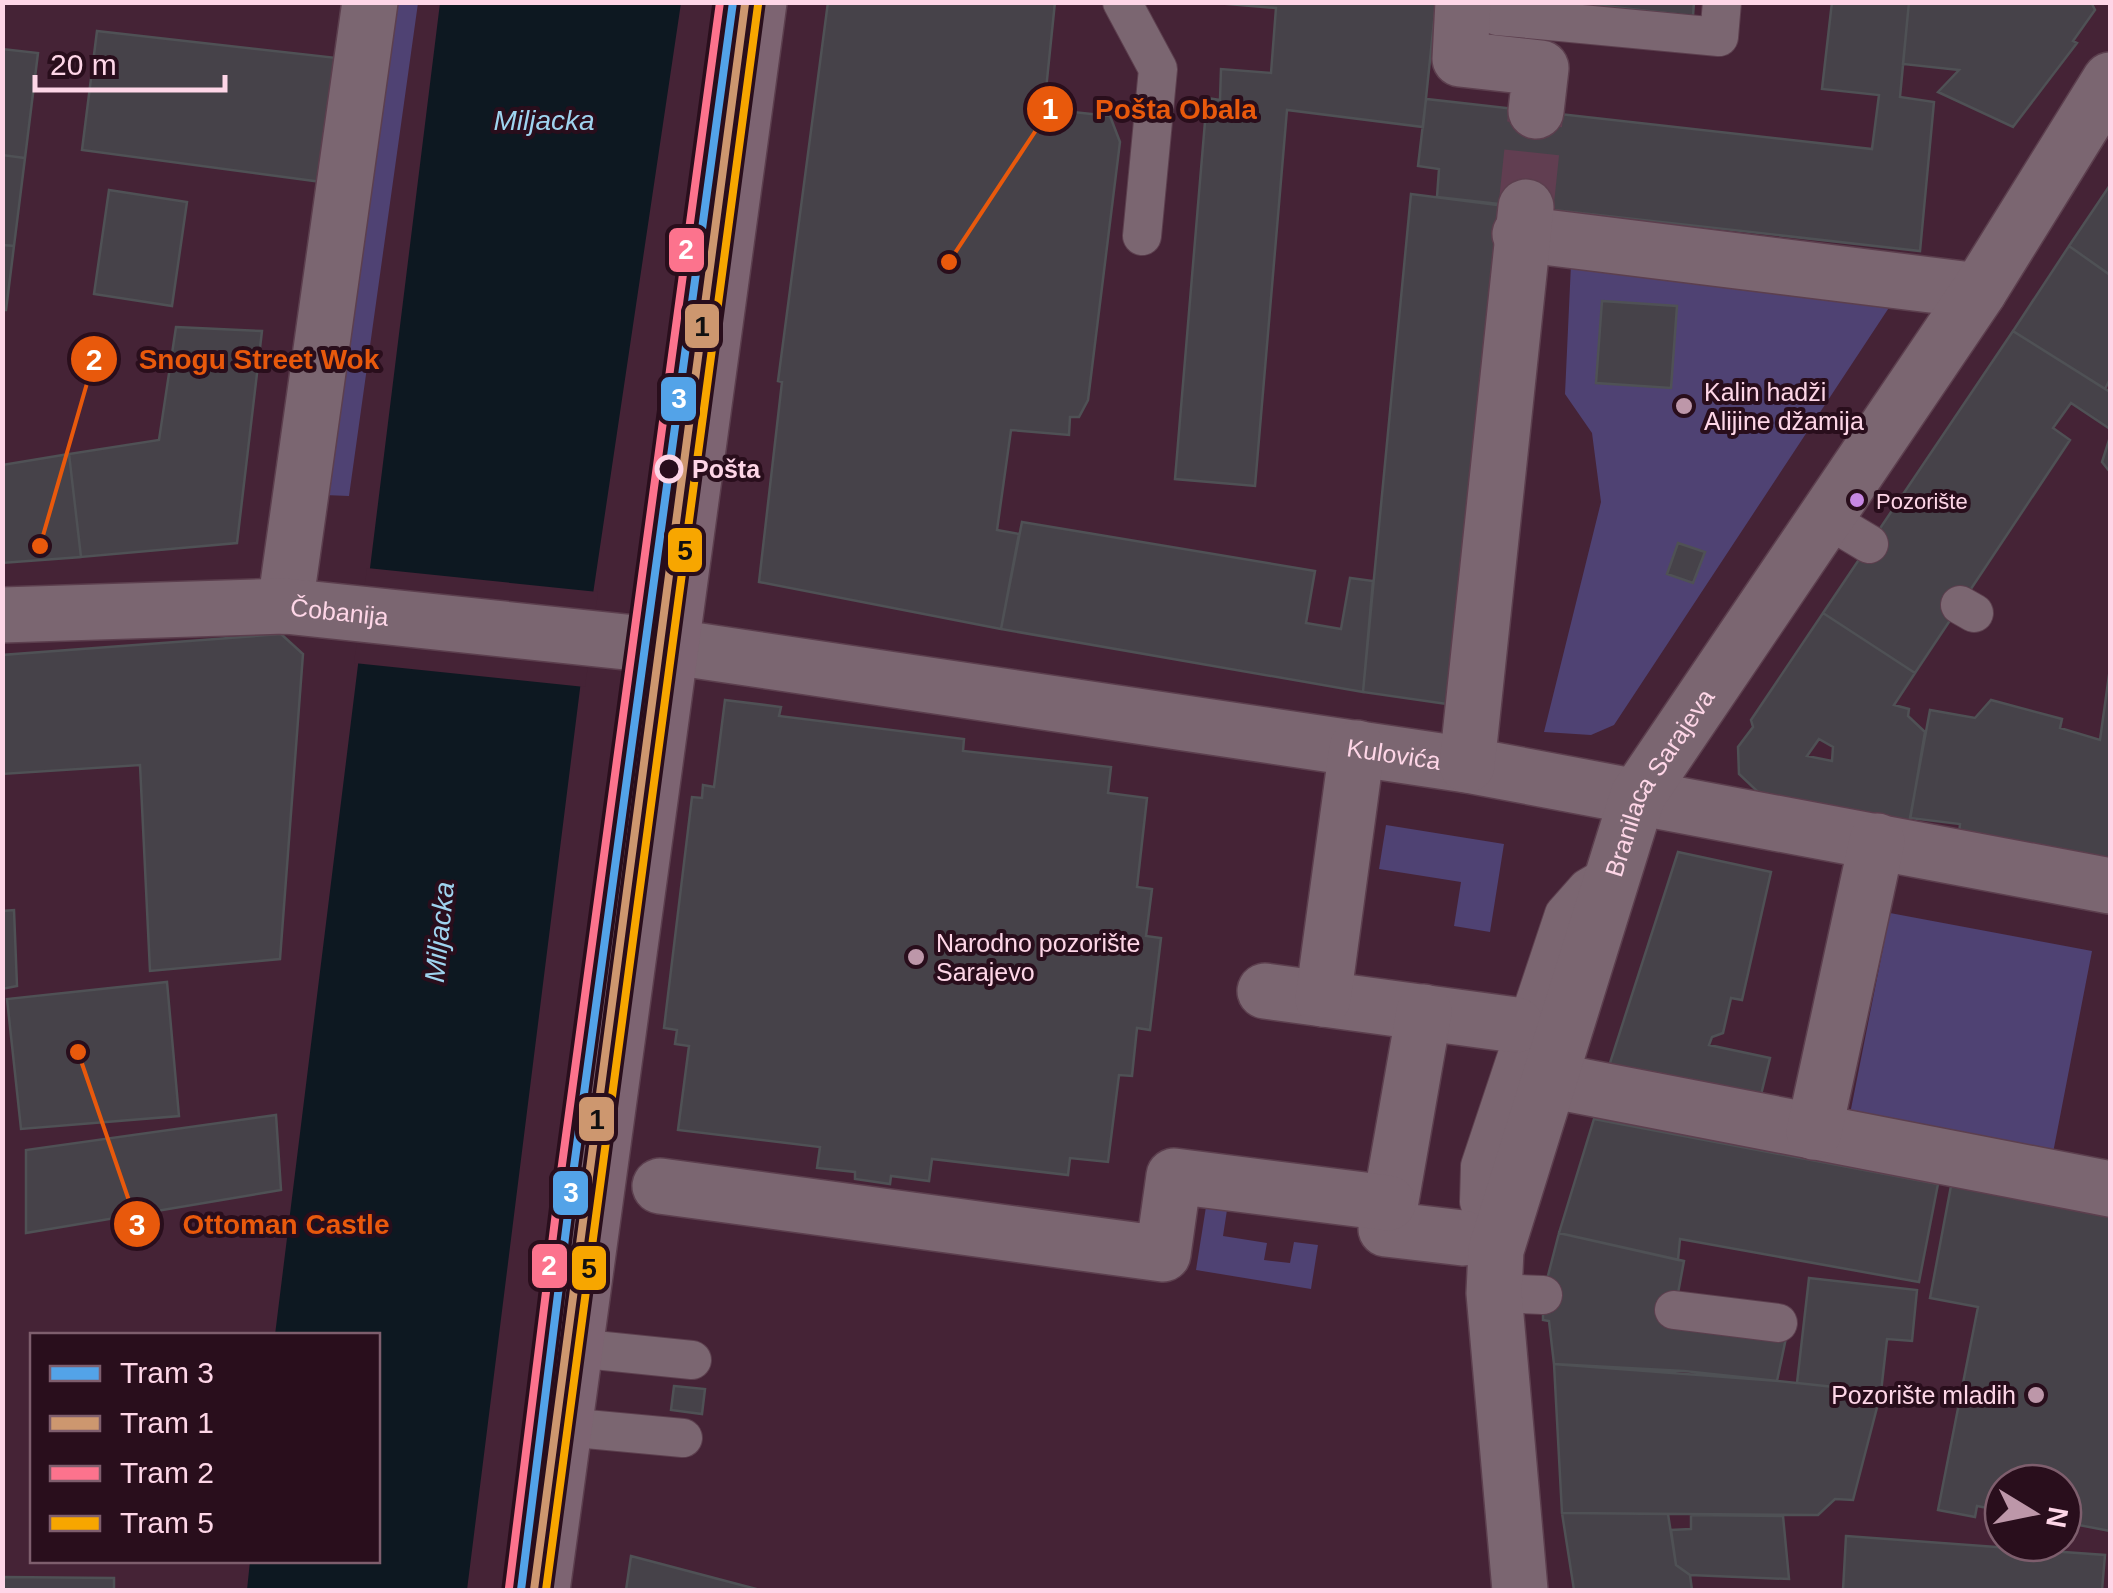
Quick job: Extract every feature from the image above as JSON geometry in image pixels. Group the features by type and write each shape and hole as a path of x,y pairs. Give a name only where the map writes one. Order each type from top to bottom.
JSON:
{"main road":[{"path":"542,1590 759,2"}],"street":[{"path":"303,608 370,2"},
{"path":"1462,2 1460,59 1542,68 1536,111"},
{"name":"Branilaca Sarajeva","path":"1520,1590 1499,1269 1549,1080 1638,795 1846,530 1979,291 2110,80"},
{"path":"1467,764 1523,220 1979,291"},
{"name":"Čobanija","path":"2,615 303,608 672,647"},
{"name":"Kulovića","path":"672,647 1467,764 2110,886"},
{"path":"1323,999 1357,748"},
{"path":"1814,1132 1877,841"},
{"path":"1265,991 1516,1025"},
{"path":"1424,1012 1386,1228 1499,1269"},
{"path":"1549,1080 1814,1132 2109,1179"},
{"path":"660,1186 1164,1254 1174,1176 1388,1203"}],"lane":[{"path":"1122,2 1158,68 1142,236"},
{"path":"1498,2 1497,16 1719,38 1722,2"},
{"path":"1499,1269 1480,1202 1480,1166 1564,914 1587,888 1614,872"},
{"path":"1674,1310 1778,1323"},
{"path":"574,1348 692,1360"},
{"path":"565,1427 683,1438"}],"shaded area":[{"path":"396,3 418,3 349,496 324,495"},
{"path":"1571,264 1894,300 1614,725 1591,735 1544,732 1601,502 1592,433 1565,394"},
{"path":"1386,825 1504,844 1490,932 1454,926 1461,882 1379,869"},
{"path":"1890,913 2092,951 2052,1158 1849,1119"},
{"path":"1208,1194 1229,1197 1223,1236 1267,1243 1264,1260 1290,1263 1294,1242 1318,1245 1311,1289 1196,1270"}],"water":[{"name":"Miljacka","path":"440,3 681,3 586,641 467,1590 247,1590 250,1563 380,1563 380,1333 275,1333"}],"pier":[{"path":"367,568 598,592 585,687 354,663"}],"building":[{"path":"828,2 1055,2 1044,109 1110,116 1120,142 1088,400 1079,417 1070,417 1069,435 1011,430 997,530 1019,534 1001,629 759,582 782,382 778,381"},
{"path":"1204,2 1436,2 1423,127 1287,110 1255,486 1175,479 1207,98 1220,100 1221,69 1271,73 1276,8"},
{"path":"1569,2 1694,2 1693,16"},
{"path":"1832,2 1909,2 1900,97 1934,102 1920,251 1437,197 1439,169 1418,166 1426,99 1872,149 1879,95 1822,89"},
{"path":"1909,2 2091,2 2095,10 2073,41 2077,43 2013,127 1938,92 1959,70 1903,64"},
{"path":"97,31 337,58 322,182 82,150"},
{"path":"2,49 38,53 25,158 2,155"},
{"path":"2,155 25,158 14,246 2,245"},
{"path":"2110,185 2110,275 2069,246"},
{"path":"109,190 187,202 172,306 94,294"},
{"path":"1411,194 1505,206 1461,706 1363,692"},
{"path":"2,245 14,246 6,310 2,310"},
{"path":"2069,246 2110,275 2110,379 2105,389 2013,331"},
{"path":"1602,301 1677,306 1671,388 1596,383"},
{"path":"176,327 262,331 237,543 81,557 69,454 159,440"},
{"path":"2013,331 2110,392 2110,429 2071,403 2053,428 2070,440 1915,673 1823,613"},
{"path":"2110,437 2110,472 2102,462"},
{"path":"69,454 81,557 2,563 2,465"},
{"path":"1022,522 1315,571 1306,623 1341,629 1350,578 1373,581 1363,692 1001,629"},
{"path":"1678,543 1705,552 1693,583 1667,574"},
{"path":"1823,613 1915,673 1894,705 1909,709 1908,716 1925,732 1909,826 1758,792 1739,774 1738,747 1753,727 1751,720","holes":["1819,739 1833,747 1832,761 1807,756"]},
{"path":"281,634 303,654 280,959 150,971 140,765 2,774 2,655"},
{"path":"2110,668 2110,865 1958,844 1960,824 1910,818 1930,710 1975,718 1991,700 2062,719 2060,728 2100,740"},
{"name":"Narodno pozorište Sarajevo","path":"725,700 781,707 779,716 964,739 963,751 1111,767 1108,793 1147,798 1137,887 1152,889 1146,936 1161,938 1150,1030 1137,1028 1132,1076 1119,1075 1108,1162 1070,1158 1068,1175 932,1159 929,1181 891,1176 890,1184 855,1179 855,1172 817,1168 820,1147 678,1130 689,1046 675,1044 677,1030 664,1028 692,797 702,798 703,785 714,787"},
{"path":"1678,852 1771,872 1742,1000 1731,998 1723,1033 1712,1037 1709,1045 1770,1058 1759,1103 1609,1066"},
{"path":"14,910 17,986 2,989 2,911"},
{"path":"167,982 179,1116 21,1129 7,999"},
{"path":"276,1115 281,1190 26,1233 26,1150"},
{"path":"1594,1119 1938,1184 1919,1282 1680,1239 1678,1260 1559,1233"},
{"name":"Pozorište mladih","path":"1951,1186 2110,1208 2110,1531 2083,1526 2083,1463 1983,1463 1983,1507 1977,1506 1975,1517 1938,1510 1978,1307 1930,1298"},
{"path":"1559,1233 1684,1261 1673,1320 1787,1333 1777,1381 1554,1364 1549,1321 1543,1320 1543,1295"},
{"path":"1809,1278 1917,1290 1912,1341 1887,1339 1881,1392 1797,1383"},
{"path":"1554,1364 1684,1371 1881,1392 1853,1500 1835,1499 1818,1515 1562,1513"},
{"path":"674,1386 705,1389 702,1414 671,1410"},
{"path":"1562,1513 1668,1514 1676,1565 1690,1575 1692,1590 1574,1590"},
{"path":"1691,1515 1783,1516 1789,1579 1690,1575 1676,1565 1671,1530 1691,1529"},
{"path":"1846,1536 1983,1546 1983,1563 2083,1563 2083,1553 2105,1555 2102,1590 1843,1590"},
{"path":"631,1556 760,1590 626,1590"},
{"path":"2,1577 114,1578 114,1590 2,1590"}],"tunnel":[{"path":"1526,207 1536,111"}],"tram line":[{"name":"2","path":"509,1588 561,1172 720,2"},
{"name":"3","path":"521,1590 573,1174 733,2"},
{"name":"1","path":"534,1590 745,4"},
{"name":"5","path":"546,1590 758,5"}],"place":[{"name":"Pošta Obala","path":"949,262"},
{"name":"Kalin hadži Alijine džamija","path":"1684,406"},
{"name":"Pošta","path":"669,469"},
{"name":"Pozorište","path":"1857,500"},
{"name":"Snogu Street Wok","path":"40,546"},
{"name":"Narodno pozorište Sarajevo","path":"916,957"},
{"name":"Ottoman Castle","path":"78,1052"},
{"name":"Pozorište mladih","path":"2036,1395"}]}
